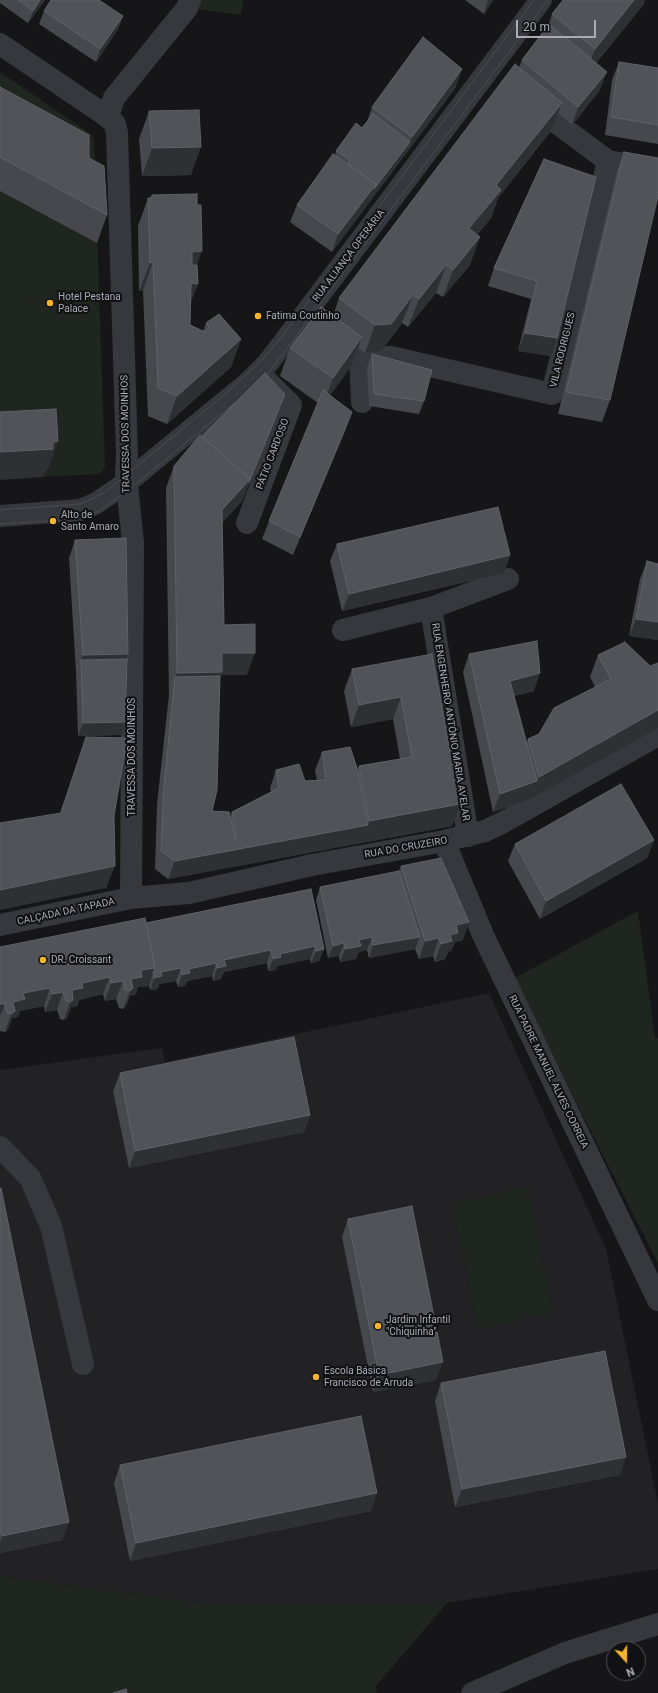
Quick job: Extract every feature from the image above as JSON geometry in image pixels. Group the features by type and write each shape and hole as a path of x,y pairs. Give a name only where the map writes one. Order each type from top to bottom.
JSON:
{"street":[{"path":"0,44 108,117 114,98 187,8 190,0"},
{"name":"RUA ALIANÇA OPERÁRIA","path":"0,516 80,510 101,501 126,483 258,373 267,364 302,318 541,0"},
{"path":"518,94 608,161 658,170"},
{"name":"TRAVESSA DOS MOINHOS","path":"108,117 115,124 117,133 128,455 126,483 133,543 131,898"},
{"name":"VILA RODRIGUES","path":"360,359 391,357 552,394 608,161"},
{"path":"302,318 360,359 362,402"},
{"name":"PÁTIO CARDOSO","path":"247,523 291,405 258,373"},
{"name":"RUA ENGENHEIRO ANTÓNIO MARIA AVELAR","path":"343,630 432,608 508,579"},
{"name":"RUA ENGENHEIRO ANTÓNIO MARIA AVELAR","path":"432,608 468,836"},
{"name":"RUA DO CRUZEIRO","path":"131,898 189,893 312,865 468,836 500,824 656,737"},
{"name":"RUA PADRE MANUEL ALVES CORREIA","path":"444,841 483,935 658,1300"},
{"name":"CALÇADA DA TAPADA","path":"0,925 131,898"},
{"path":"0,1146 30,1178 51,1226 84,1364"},
{"path":"472,1693 565,1653 658,1624"}],"shaded area":[{"path":"190,0 243,0 241,15 187,8"},
{"name":"Hotel Pestana Palace","path":"0,72 91,134 94,139 105,467 100,474 0,479"},
{"path":"638,911 655,1038 658,1038 658,1263 513,979"},
{"name":"Escola Básica Francisco de Arruda","path":"489,993 606,1249 658,1504 658,1569 447,1603 218,1605 0,1576 0,1070 162,1048 165,1062"},
{"path":"527,1187 553,1313 478,1329 452,1203"},
{"path":"0,1576 218,1605 447,1603 375,1687 377,1693 0,1693"}],"building":[{"path":"18,0 40,0 33,11"},
{"path":"51,0 99,0 123,16 100,49 44,11"},
{"path":"563,0 634,0 595,49 552,14"},
{"path":"549,24 607,72 578,107 522,60"},
{"path":"423,37 462,69 412,137 372,107"},
{"path":"619,62 658,68 658,125 611,117"},
{"path":"515,64 562,103 496,185 501,190 469,228 480,237 453,270 446,265 419,299 413,295 391,324 375,325 339,298"},
{"path":"0,87 89,135 89,158 104,166 107,215 0,157"},
{"path":"199,110 201,147 152,148 149,111"},
{"path":"373,114 410,142 374,189 376,184 348,164 350,160 336,151 356,123 362,128"},
{"path":"624,152 658,158 658,196 610,400 566,392"},
{"path":"333,154 376,184 338,234 297,205"},
{"path":"544,159 596,177 557,338 525,333 537,281 494,268"},
{"path":"197,194 197,205 201,205 202,251 192,252 192,265 197,265 198,284 191,283 190,325 205,332 209,327 206,323 219,314 241,339 177,396 158,388 153,262 150,263 148,198 152,198 152,195"},
{"path":"321,307 362,337 333,378 290,348"},
{"path":"372,354 432,370 424,401 374,394"},
{"path":"265,373 285,394 249,483 250,479 202,436"},
{"path":"323,390 352,412 300,537 269,521"},
{"path":"56,409 58,441 53,442 53,449 0,452 0,412"},
{"path":"200,435 250,479 222,510 224,625 255,624 255,653 222,653 222,672 177,673 174,466"},
{"path":"498,507 510,555 349,594 337,544"},
{"path":"126,538 128,654 83,655 75,540"},
{"path":"647,561 658,564 658,622 636,619"},
{"path":"537,641 540,673 510,681 537,781 500,794 469,654"},
{"path":"625,642 650,666 658,663 658,710 539,777 528,739 539,734 554,708 611,679 598,655"},
{"path":"432,654 460,804 369,821 359,766 412,757 401,697 359,705 352,669"},
{"path":"127,659 125,722 83,723 81,660"},
{"path":"220,676 217,790 212,811 229,812 236,839 232,812 279,788 276,770 299,764 305,781 326,780 322,752 350,747 358,771 368,825 175,861 161,851 164,786 175,677"},
{"path":"86,737 127,738 114,816 115,866 0,890 0,823 61,813"},
{"path":"621,784 654,840 546,901 515,844"},
{"path":"441,858 469,922 456,925 458,933 450,935 452,941 441,944 439,938 425,941 401,866"},
{"path":"399,871 420,937 373,945 372,937 359,940 361,946 345,949 344,943 333,946 320,887"},
{"path":"311,889 324,949 316,951 315,946 280,954 281,957 273,959 271,950 224,960 226,966 217,968 216,963 189,969 190,973 182,975 181,968 161,972 162,976 154,978 153,973 155,968 146,923"},
{"path":"145,918 155,968 141,970 142,977 131,979 133,988 130,991 125,990 123,981 111,983 110,977 82,983 83,988 72,990 73,1000 70,1002 66,1001 63,992 52,994 50,988 23,993 25,999 13,1002 15,1011 11,1014 7,1013 5,1004 0,1004 0,947"},
{"path":"294,1037 310,1115 135,1151 120,1073"},
{"path":"0,1188 69,1522 2,1536 0,1527"},
{"path":"412,1206 443,1362 379,1375 348,1219"},
{"path":"605,1351 626,1457 462,1489 441,1383"},
{"path":"361,1416 377,1493 136,1543 120,1465"},
{"path":"126,1689 127,1693 113,1693"}],"tram line":[{"path":"0,510 81,504 104,493 224,395 263,359 283,335 534,0"},
{"path":"0,524 78,519 97,512 127,491 264,379 548,0"}],"place":[{"name":"Hotel Pestana Palace","path":"50,303"},
{"name":"Fatima Coutinho","path":"258,316"},
{"name":"Alto de Santo Amaro","path":"53,521"},
{"name":"DR. Croissant","path":"43,960"},
{"name":"Jardim Infantil \"Chiquinha\"","path":"378,1326"},
{"name":"Escola Básica Francisco de Arruda","path":"316,1377"}]}
